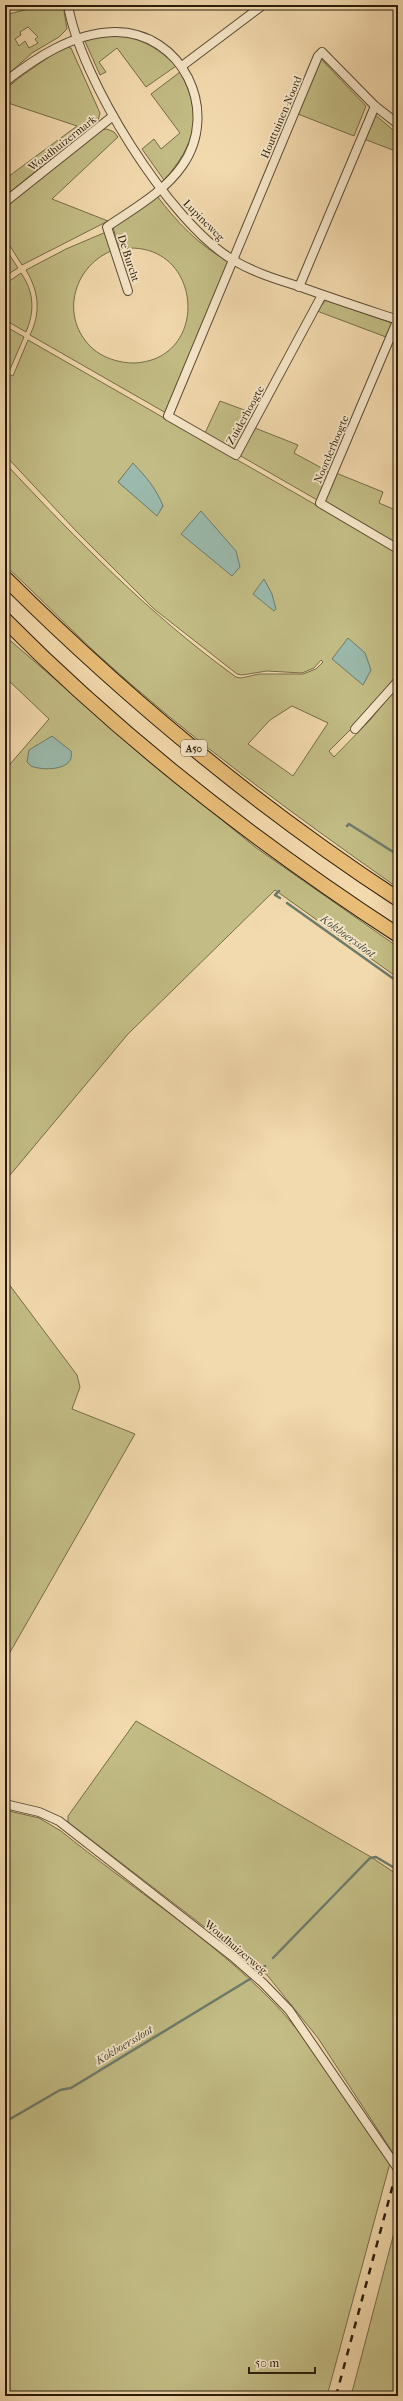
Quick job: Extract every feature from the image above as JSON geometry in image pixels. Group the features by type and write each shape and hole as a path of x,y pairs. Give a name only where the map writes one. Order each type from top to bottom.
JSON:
{"highway":[{"name":"A50","path":"5,578 77,648 205,757 272,811 398,899"},
{"name":"A50","path":"5,620 97,705 191,785 313,877 398,935"}],"street":[{"name":"Lupineweg","path":"68,5 77,39 113,116 161,188 187,220 214,246 232,260 263,275 398,320"},
{"path":"182,66 263,5"},
{"path":"5,82 43,55 77,39 113,32 135,34 159,45 182,66 196,95 199,119 194,146 182,166 161,188"},
{"name":"Houttuinen-Noord","path":"232,260 318,56 322,52 375,106 398,124"},
{"path":"299,287 375,106"},
{"name":"Woudhuizermark","path":"5,202 113,116"},
{"name":"De Burcht","path":"128,291 107,227 161,188"},
{"name":"Zuiderhoogte","path":"232,260 168,416 236,455 322,295"},
{"name":"Noorderhoogte","path":"398,320 320,504 398,549"},
{"path":"355,729 398,681"},
{"name":"Woudhuizerweg","path":"5,1804 39,1812 59,1821 232,1956 263,1983 289,2010 398,2170"}],"shaded area":[{"path":"44,5 63,5 67,29 59,37 32,53 5,77 5,15","holes":["28,27 38,37 35,39 38,43 29,48 25,41 19,46 15,39 21,35 20,32"]},
{"path":"108,35 127,37 145,43 153,47 176,66 146,87 117,48 99,62 106,72 100,75 84,39"},
{"path":"66,47 71,48 100,113 98,121 5,196 5,179 77,126 5,102 5,90 20,77 59,50"},
{"path":"321,59 366,106 354,136 298,114"},
{"path":"180,72 192,102 194,116 193,129 183,154 175,167 164,180 142,149 154,139 161,149 180,133 151,94"},
{"path":"374,114 398,134 398,152 364,139"},
{"path":"107,129 114,132 118,137 52,199 108,221 22,265 5,238 5,205 100,130"},
{"path":"157,196 172,215 189,232 207,248 228,261 166,413 30,335 36,318 37,302 34,286 26,270 66,249 106,232 111,251 98,259 87,269 79,281 75,295 74,309 76,323 82,336 92,348 96,352 106,357 117,361 134,363 159,357 177,342 186,322 188,300 181,279 168,261 147,250 119,249 113,227"},
{"path":"5,248 18,268 5,276"},
{"path":"21,273 29,287 32,302 31,317 26,332 5,320 5,284"},
{"path":"326,300 392,323 386,337 317,311"},
{"path":"5,326 24,337 8,374 13,376 28,340 398,552 398,673 366,714 329,751 334,757 371,719 398,686 398,888 320,833 205,746 168,716 96,653 5,565 5,463 115,576 174,628 236,677 241,678 259,674 303,674 316,669 323,662 321,660 314,668 302,673 267,671 242,675 237,674 154,609 77,532 5,455","holes":["133,464 163,506 157,515 118,482","292,706 328,723 293,776 248,744 270,720"]},
{"path":"220,401 255,414 234,451 205,433"},
{"path":"255,428 298,445 294,453 329,472 319,501 239,455"},
{"path":"133,463 150,483 163,506 157,516 118,482"},
{"path":"336,473 383,492 379,503 398,511 398,545 325,501"},
{"path":"201,511 236,551 240,567 232,576 181,534"},
{"path":"264,579 272,594 276,609 274,611 253,594"},
{"path":"5,636 138,751 255,847 398,947 398,978 275,890 128,1034 5,1181 5,770 49,719 5,677"},
{"path":"348,638 365,653 371,670 363,685 332,659"},
{"path":"52,736 71,751 71,758 63,766 57,768 43,769 31,766 27,762 29,750"},
{"path":"5,1279 77,1375 80,1387 72,1409 135,1434 5,1661"},
{"path":"136,1721 371,1857 398,1875 398,2143 395,2156 318,2038 267,1975 68,1822 68,1816"},
{"path":"5,1810 39,1818 61,1831 197,1934 249,1978 273,2002 304,2039 334,2080 390,2163 327,2396 5,2396"},
{"path":"398,2217 398,2396 351,2396 395,2229"}],"waterway":[{"path":"347,826 349,824 398,855"},
{"name":"Kokboerssloot","path":"279,891 275,895 280,898"},
{"name":"Kokboerssloot","path":"287,903 398,982"},
{"name":"Kokboerssloot","path":"273,1958 370,1858 376,1857 398,1870"},
{"name":"Kokboerssloot","path":"260,1973 265,1966"},
{"name":"Kokboerssloot","path":"5,2122 60,2090 71,2088 250,1979"}],"railway":[{"path":"336,2396 398,2166"}]}
